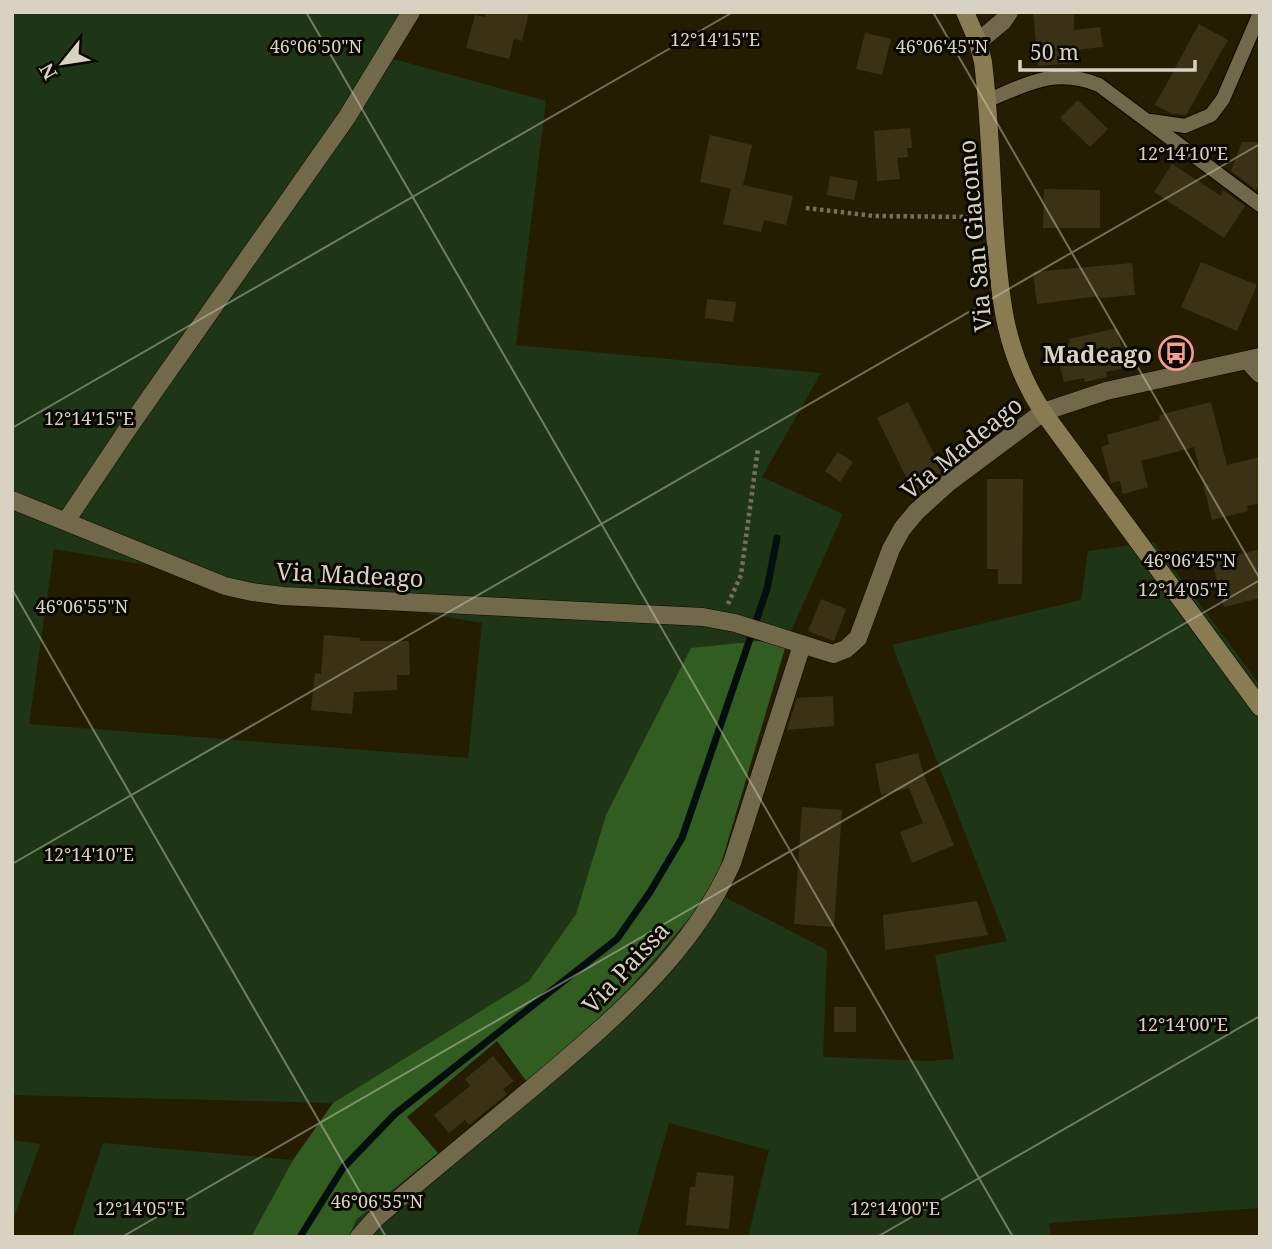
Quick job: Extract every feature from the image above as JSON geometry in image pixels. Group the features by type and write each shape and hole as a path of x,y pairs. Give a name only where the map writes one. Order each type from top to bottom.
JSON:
{"street":[{"path":"66,521 347,117 411,12"},
{"name":"Via San Giacomo","path":"965,12 983,62 999,286 1009,342 1028,390 1260,707"},
{"path":"978,42 1003,21 1009,12"},
{"name":"Via Madeago","path":"12,500 225,586 252,592 283,596 703,618 738,625 833,653 840,652 853,643 862,629 891,549 909,521 940,490 1043,412 1106,391 1256,364"},
{"name":"Via Paissa","path":"359,1237 375,1219 611,1021 679,949 718,894 732,863 803,645"}],"lane":[{"path":"1146,120 1185,126 1211,116 1223,99 1260,13"},
{"path":"986,101 1038,81 1067,76 1083,78 1099,85 1260,205"}],"path":[{"path":"806,208 874,216 994,217"},
{"path":"703,618 713,615 728,604 741,575 758,448"}],"green space":[{"path":"12,12 404,12 379,55 546,101 516,345 821,373 762,477 843,514 788,638 606,815 576,914 529,981 333,1103 12,1095","holes":["54,549 482,623 468,758 29,724"]},
{"path":"1154,542 1260,685 1260,1208 1049,1223 1051,1237 748,1237 769,1150 669,1123 637,1237 349,1237 356,1220 527,1082 713,891 827,950 823,1057 930,1061 954,1059 935,955 1007,941 892,645 1081,600 1088,551"},
{"path":"788,638 713,891 619,1000 527,1082 497,1041 407,1117 438,1153 356,1220 349,1237 251,1237 293,1160 333,1103 529,981 576,914 606,815 691,648"},
{"path":"12,1140 40,1144 12,1223"},
{"path":"103,1143 293,1160 251,1237 72,1237"}],"building":[{"path":"486,12 529,12 522,41 514,39 509,59 466,48 475,15 485,17"},
{"path":"1033,12 1074,12 1074,30 1100,27 1103,47 1075,50 1075,63 1038,66"},
{"path":"1199,24 1228,40 1186,115 1172,114 1155,105"},
{"path":"865,33 891,39 882,75 856,69"},
{"path":"1078,100 1108,129 1090,147 1060,118"},
{"path":"910,128 912,148 907,148 908,157 897,158 900,179 877,181 874,131"},
{"path":"710,135 752,145 743,185 793,196 786,225 764,220 761,232 723,224 731,189 700,182"},
{"path":"1242,142 1260,142 1260,183 1256,190 1231,171"},
{"path":"1172,164 1221,196 1223,190 1245,206 1224,238 1154,192"},
{"path":"830,176 858,181 854,200 827,195"},
{"path":"1044,189 1100,190 1100,228 1043,228"},
{"path":"1201,262 1257,285 1237,331 1181,307"},
{"path":"1132,263 1135,295 1100,296 1037,304 1033,272"},
{"path":"707,299 736,302 733,322 705,318"},
{"path":"1117,328 1126,368 1106,372 1107,377 1085,382 1084,378 1064,382 1055,347 1070,343 1069,339"},
{"path":"908,402 943,472 916,497 877,418"},
{"path":"1211,402 1227,465 1260,457 1260,503 1247,506 1248,511 1212,520 1194,447 1141,461 1148,487 1123,494 1120,481 1111,483 1101,447 1109,444 1107,435 1160,420 1159,415"},
{"path":"838,452 853,462 840,482 825,471"},
{"path":"987,479 1023,479 1022,584 998,584 998,569 987,569"},
{"path":"1260,549 1260,598 1224,607 1212,562"},
{"path":"821,599 846,609 834,641 808,631"},
{"path":"324,635 360,638 360,641 409,641 410,675 397,675 397,690 354,692 352,714 311,710 315,673 321,674"},
{"path":"833,696 834,726 787,730 797,698"},
{"path":"918,753 924,775 954,845 912,863 900,832 923,823 909,788 881,795 875,764"},
{"path":"802,807 842,810 834,927 794,924"},
{"path":"977,901 988,935 885,950 883,915"},
{"path":"834,1007 856,1007 856,1032 834,1032"},
{"path":"493,1056 514,1081 503,1089 507,1094 469,1125 465,1120 449,1133 434,1115 470,1086 465,1079"},
{"path":"697,1172 734,1176 729,1229 686,1225 690,1187 695,1187"}],"waterway":[{"path":"300,1237 343,1168 395,1114 617,939 650,892 682,838 767,589 777,538"}],"place":[{"name":"Madeago","path":"1176,353"}]}
